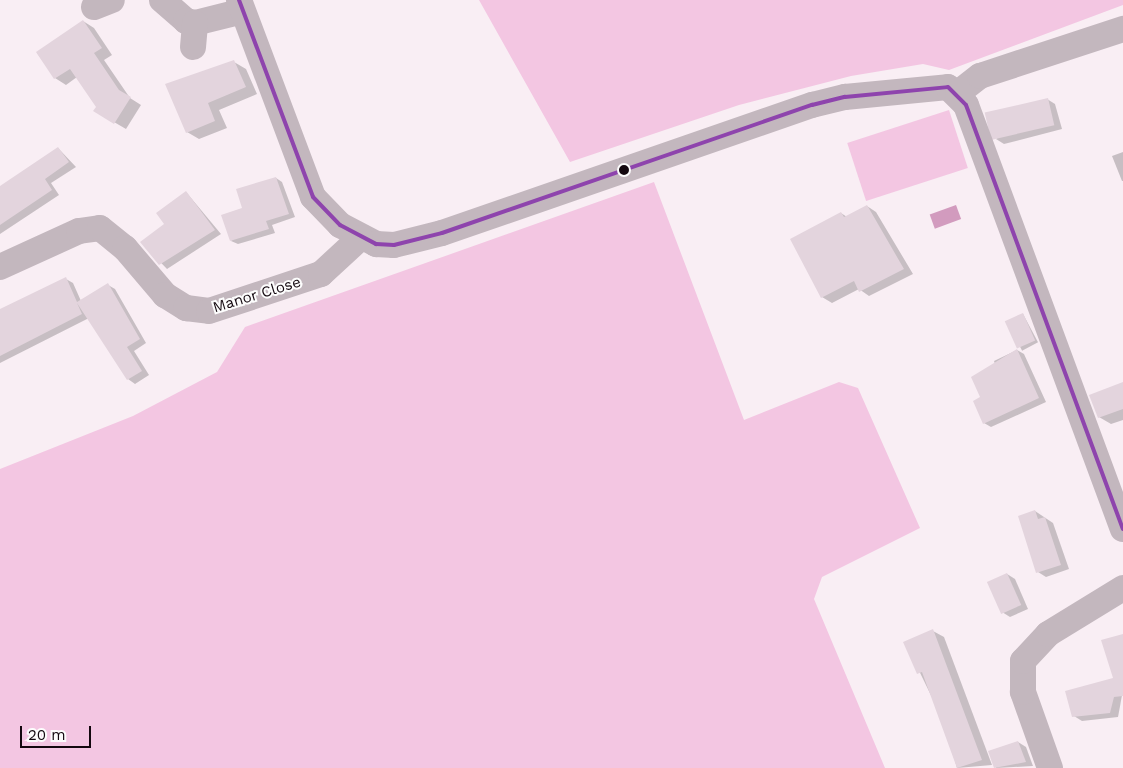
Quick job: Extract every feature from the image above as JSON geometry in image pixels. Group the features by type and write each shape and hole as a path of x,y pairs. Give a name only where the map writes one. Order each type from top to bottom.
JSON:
{"street":[{"path":"162,0 186,21 194,35 241,6 313,197 325,213 360,238 394,245 416,240 767,118 845,97 937,85 958,92"},
{"path":"958,92 980,76 1123,28"},
{"path":"958,92 1123,528"},
{"name":"Manor Close","path":"0,267 79,231 100,228 125,248 165,295 186,308 209,311 321,274 360,238"},
{"path":"1050,768 1023,692 1023,661 1048,634 1123,588"}],"shaded area":[{"path":"479,0 1123,0 1123,5 949,70 923,64 851,76 739,105 570,162"},
{"path":"949,110 968,168 866,201 847,143"},
{"path":"654,182 744,420 839,382 858,388 920,528 822,577 814,599 885,768 0,768 0,469 133,416 217,372 245,327"},
{"path":"956,205 961,219 935,229 930,215"}],"building":[{"path":"83,20 102,48 94,53 119,90 131,97 114,124 93,111 96,107 70,69 54,79 36,52"},
{"path":"234,60 246,87 208,103 215,121 186,133 165,84"},
{"path":"1048,98 1054,125 991,140 985,113"},
{"path":"58,147 69,162 45,179 52,190 0,225 0,186"},
{"path":"276,177 289,214 266,221 269,229 230,241 221,215 242,208 236,189"},
{"path":"186,191 215,230 159,265 140,242 164,224 156,213"},
{"path":"867,205 904,269 859,292 854,281 821,298 790,239 841,212 844,217"},
{"path":"66,277 77,302 108,283 140,339 127,347 142,371 127,380 77,303 82,314 0,356 0,309"},
{"path":"1023,313 1035,340 1017,349 1005,321"},
{"path":"1017,349 1039,398 983,424 973,401 980,397 971,377"},
{"path":"1123,382 1123,409 1098,418 1089,395"},
{"path":"1035,510 1038,519 1045,517 1061,565 1036,573 1018,516"},
{"path":"1007,573 1021,605 1001,614 987,582"},
{"path":"933,629 982,760 957,768 922,672 917,674 903,642"},
{"path":"1123,634 1123,696 1114,697 1110,713 1072,717 1065,691 1113,678 1101,640"},
{"path":"1018,741 1026,762 994,768 988,751"}],"transit line":[{"path":"239,0 313,197 340,225 376,244 394,245 442,233 812,105 845,97 948,87 966,105 1123,529"}]}
